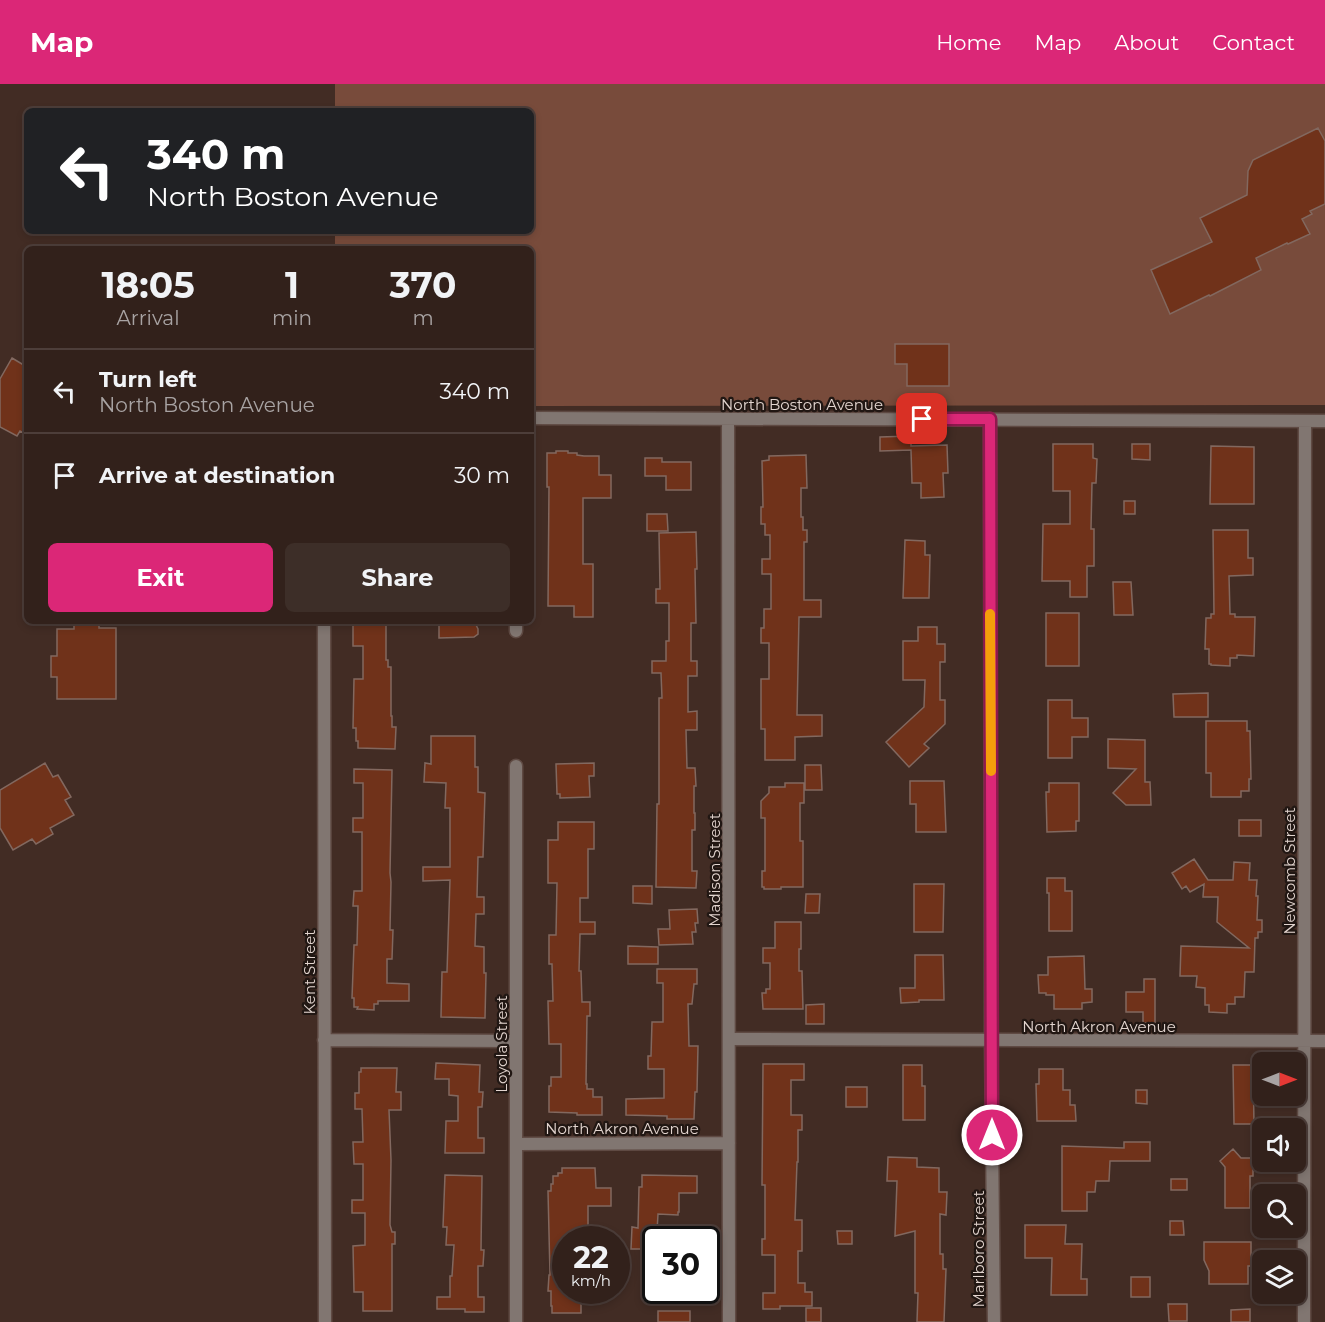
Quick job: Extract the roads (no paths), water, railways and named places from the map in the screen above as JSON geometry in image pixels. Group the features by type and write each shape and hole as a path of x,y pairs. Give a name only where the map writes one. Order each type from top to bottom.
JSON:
{"street":[{"name":"North Boston Avenue","path":"534,418 1325,421"},
{"name":"Madison Street","path":"728,419 729,1322"},
{"name":"Marlboro Street","path":"990,419 994,1322"},
{"name":"Newcomb Street","path":"1304,1322 1305,421"},
{"name":"Kent Street","path":"324,624 324,1322"},
{"name":"Loyola Street","path":"516,766 516,1322"},
{"path":"324,1040 515,1041"},
{"name":"North Akron Avenue","path":"729,1040 1325,1041"},
{"name":"North Akron Avenue","path":"516,1144 729,1143"}]}
